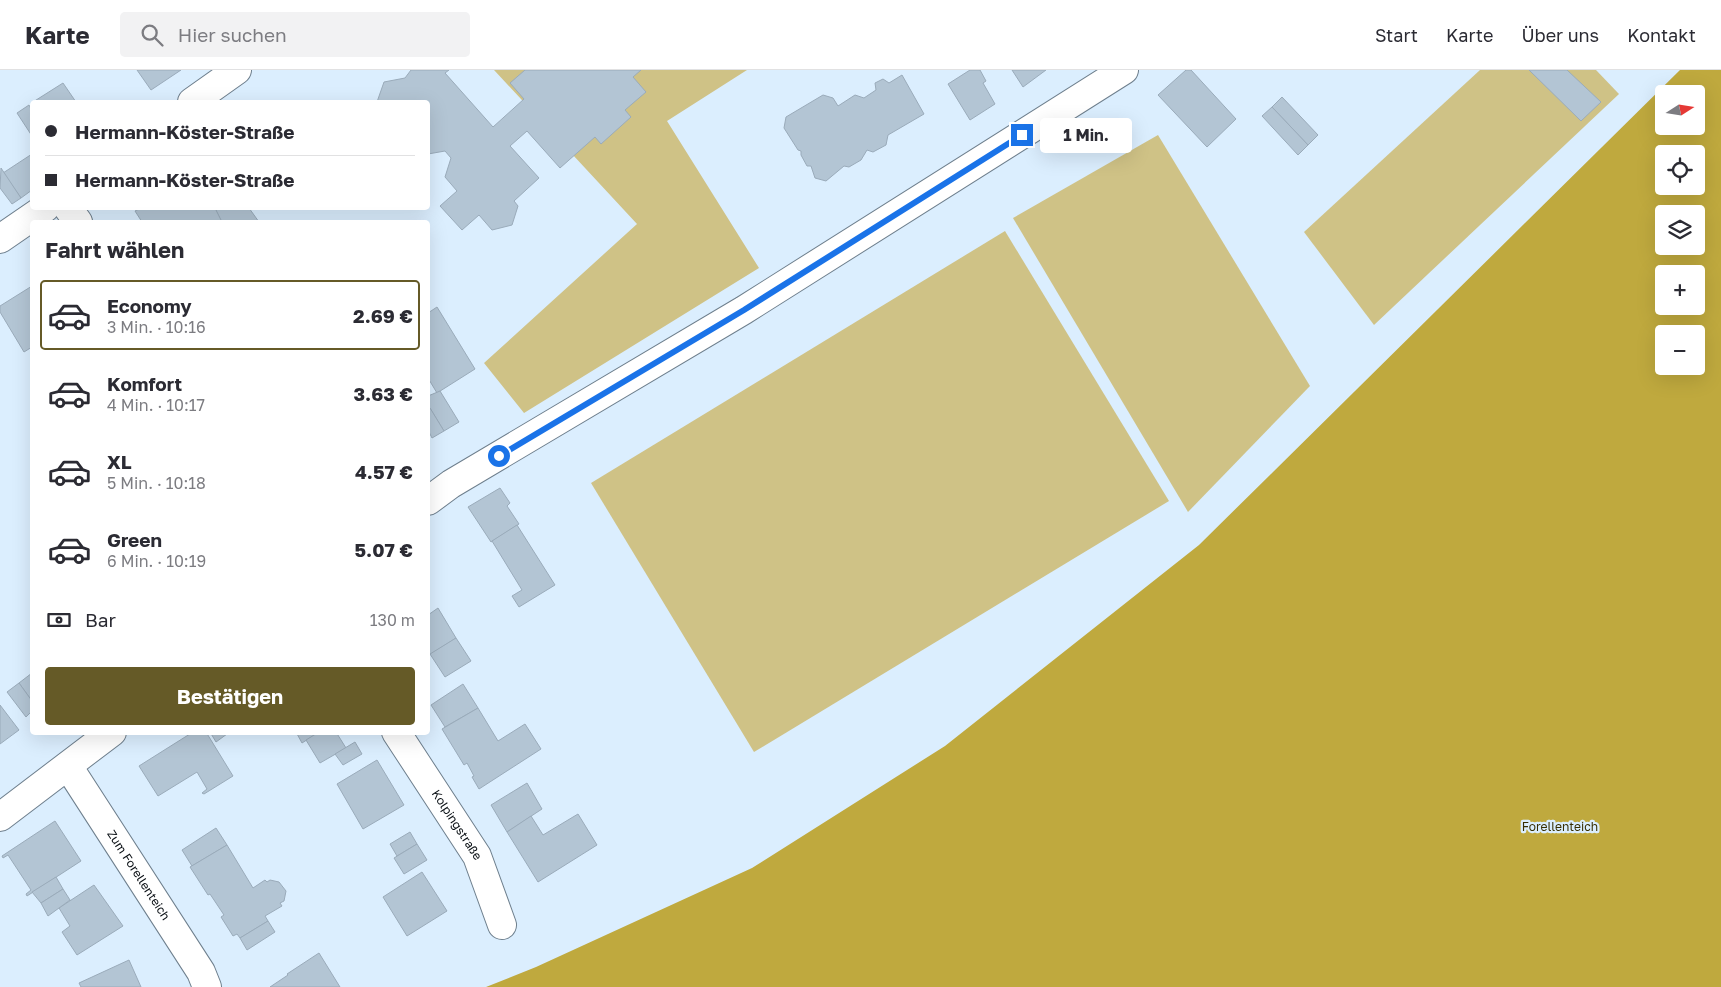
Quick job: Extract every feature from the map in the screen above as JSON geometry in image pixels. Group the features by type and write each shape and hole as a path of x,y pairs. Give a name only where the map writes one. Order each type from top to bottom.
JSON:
{"street":[{"path":"195,100 237,70"},
{"path":"430,500 451,484 744,310 1124,70"},
{"path":"0,239 43,210"},
{"path":"0,817 108,735"},
{"name":"Kolpingstraße","path":"398,735 477,856 502,925"},
{"name":"Zum Forellenteich","path":"68,766 200,972 206,987"}],"shaded area":[{"path":"494,70 747,70 667,121 759,268 524,413 484,363 637,224"},
{"path":"1480,70 1596,70 1619,94 1374,325 1304,232"},
{"path":"1158,135 1310,386 1188,512 1013,218"},
{"path":"1005,231 1169,501 754,752 591,483"}],"green space":[{"name":"Forellenteich","path":"1680,70 1721,70 1721,987 486,987 536,967 752,868 945,746 1199,545 1655,95 1655,135 1705,135 1705,85 1665,85"}],"building":[{"path":"137,70 181,70 151,90"},
{"path":"411,70 449,70 445,73 493,127 524,99 510,83 525,70 641,70 633,77 646,92 625,110 631,117 601,144 595,137 560,168 527,131 510,146 539,178 514,201 518,206 512,225 492,230 479,215 462,230 440,206 457,191 445,177 451,158 445,151 430,154 430,100 378,100 384,82 405,78"},
{"path":"970,70 980,70 986,81 983,83 995,104 970,120 948,84"},
{"path":"1012,70 1046,70 1023,87"},
{"path":"1186,70 1191,70 1236,119 1207,147 1158,95"},
{"path":"1529,70 1567,70 1601,102 1581,121"},
{"path":"902,75 924,114 888,135 886,145 873,152 867,150 861,160 849,167 844,166 826,181 815,178 811,166 807,166 801,151 798,150 784,128 786,117 823,95 833,98 838,106 855,95 864,98 876,90 875,83 883,79 889,83"},
{"path":"63,83 75,100 36,100"},
{"path":"1282,97 1318,135 1308,145 1272,107"},
{"path":"29,105 30,133 17,113"},
{"path":"1272,107 1308,145 1298,155 1262,116"},
{"path":"30,155 30,191 21,198 3,173"},
{"path":"1,168 21,198 12,204 0,188"},
{"path":"216,210 222,220 141,220 135,211"},
{"path":"216,210 250,210 258,220 221,220"},
{"path":"30,287 30,348 24,352 0,312 0,306"},
{"path":"437,307 475,369 437,393 430,381 430,312"},
{"path":"440,391 459,422 444,431 430,408 430,395"},
{"path":"430,408 444,431 432,438 430,434"},
{"path":"500,488 510,503 507,506 519,524 491,542 468,507"},
{"path":"517,525 555,585 519,607 512,596 522,590 492,541"},
{"path":"438,608 456,638 430,655 430,614"},
{"path":"456,638 471,661 445,677 430,654"},
{"path":"30,675 30,698 19,683"},
{"path":"19,683 30,698 30,713 26,717 7,692"},
{"path":"463,684 478,708 445,727 431,705"},
{"path":"0,705 19,730 0,744"},
{"path":"478,708 498,741 525,724 541,749 479,789 467,763 464,765 442,729"},
{"path":"188,735 208,735 233,776 204,794 202,793 207,789 197,772 158,796 139,766"},
{"path":"212,735 226,735 216,742"},
{"path":"298,735 314,735 302,743"},
{"path":"314,735 338,735 346,748 320,763 306,740"},
{"path":"355,742 362,754 343,765 335,754"},
{"path":"377,760 404,805 363,829 337,784"},
{"path":"527,783 542,809 507,832 491,805"},
{"path":"578,814 597,845 538,882 507,832 531,816 543,835"},
{"path":"55,821 81,861 27,896 26,894 31,890 8,855 3,858 2,856"},
{"path":"216,828 227,845 192,866 182,850"},
{"path":"410,832 417,844 397,856 390,844"},
{"path":"417,844 427,860 404,874 394,858"},
{"path":"227,845 253,888 265,880 267,882 270,880 279,882 286,891 284,901 280,903 282,906 265,916 268,921 240,938 237,934 233,936 221,917 224,915 190,867"},
{"path":"422,872 447,911 407,936 383,897"},
{"path":"56,877 63,889 41,903 32,892"},
{"path":"94,885 123,926 77,955 62,932 70,926 59,908"},
{"path":"63,889 70,900 48,916 41,903"},
{"path":"268,921 275,932 247,950 240,938"},
{"path":"319,953 340,987 270,987 287,974"},
{"path":"129,960 141,987 81,987 79,983"}],"route":[{"path":"499,456 744,310 1022,135"}]}
